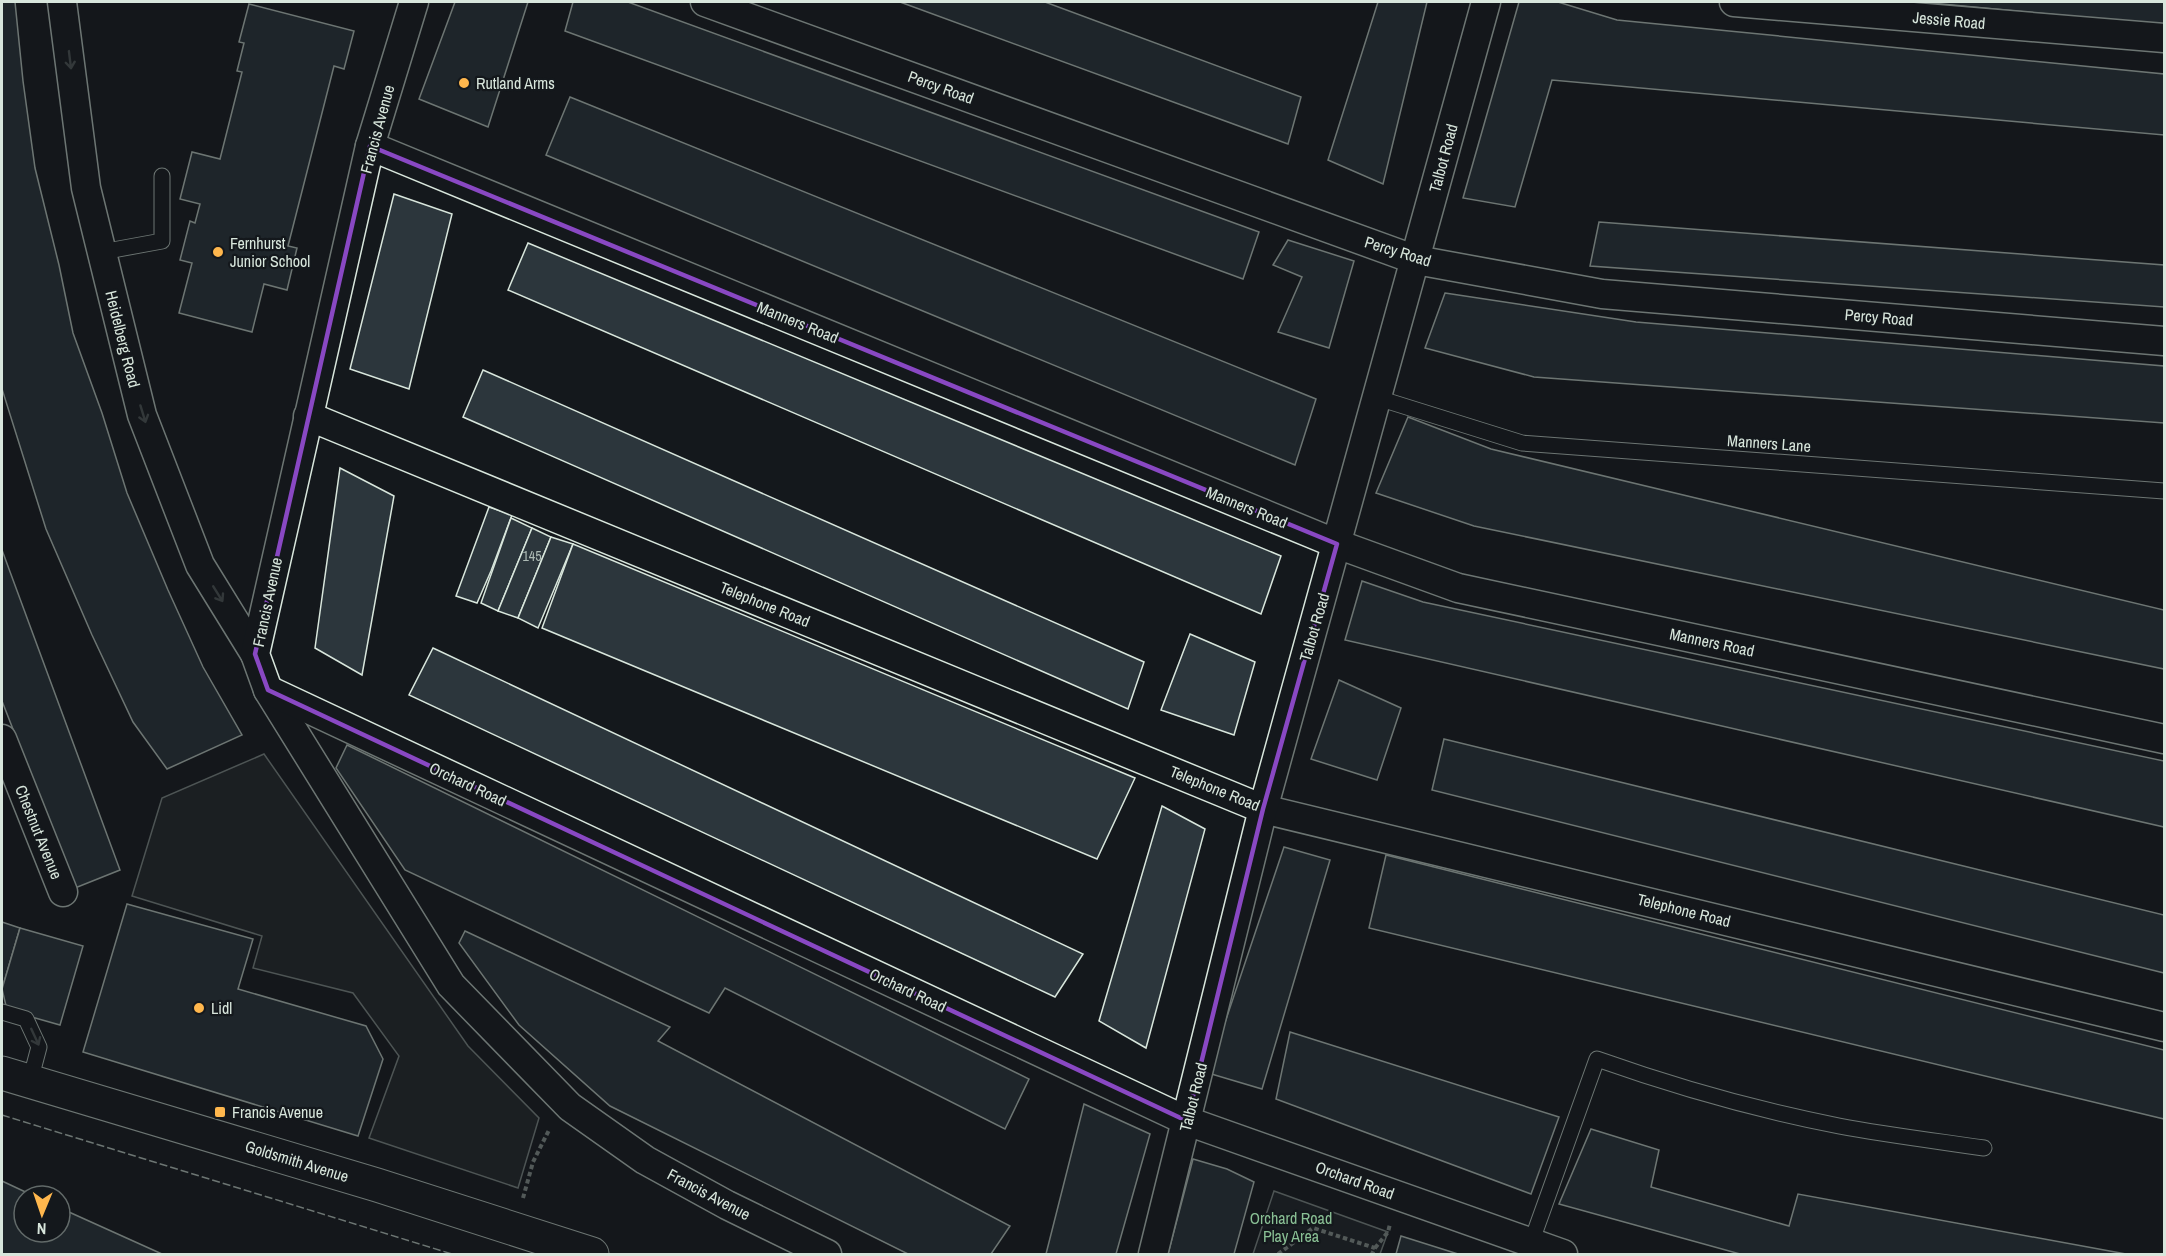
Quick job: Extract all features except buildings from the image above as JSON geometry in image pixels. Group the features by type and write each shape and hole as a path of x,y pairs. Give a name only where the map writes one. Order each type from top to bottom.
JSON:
{"main road":[{"name":"Goldsmith Avenue","path":"16,1077 378,1185 592,1254"}],"street":[{"name":"Heidelberg Road","path":"62,2 86,188 142,415 200,565 255,654"},
{"name":"Francis Avenue","path":"414,2 370,146 255,654 268,690 451,986 570,1107 645,1160 727,1205 827,1254"},
{"name":"Percy Road","path":"705,2 1416,260 1602,294 2164,341"},
{"name":"Talbot Road","path":"1153,1254 1263,809 1486,2"},
{"name":"Jessie Road","path":"1734,2 2164,38"},
{"name":"Manners Road","path":"370,146 1337,544 1458,588 2164,739"},
{"name":"Telephone Road","path":"308,416 1263,809 2164,1027"},
{"name":"Orchard Road","path":"268,690 1187,1121 1563,1254"},
{"name":"Chestnut Avenue","path":"2,739 63,892"}],"lane":[{"path":"102,252 162,241 162,176"},
{"name":"Manners Lane","path":"1378,398 1522,443 2164,491"},
{"path":"2,1012 26,1019 39,1047 16,1077"},
{"path":"1531,1243 1597,1059 1660,1081 1768,1111 1862,1130 1984,1148"}],"path":[{"path":"517,1196 524,1198 533,1162 551,1125 570,1107"},
{"path":"1278,1254 1313,1228 1375,1248"},
{"path":"1372,1254 1388,1233"}],"highlighted area":[{"path":"370,146 1337,544 1263,809 1187,1121 268,690 255,654"}],"green space":[{"name":"Orchard Road Play Area","path":"1274,1191 1388,1232 1380,1254 1253,1254"}],"shaded area":[{"path":"264,754 468,1046 539,1118 518,1188 369,1138 399,1056 353,993 253,968 262,936 132,896 162,798"}],"fence":[{"path":"2,1115 452,1254"}],"place":[{"name":"Rutland Arms","path":"464,83"},
{"name":"Fernhurst Junior School","path":"218,252"},
{"name":"Lidl","path":"199,1008"},
{"name":"Francis Avenue","path":"220,1112"}]}
